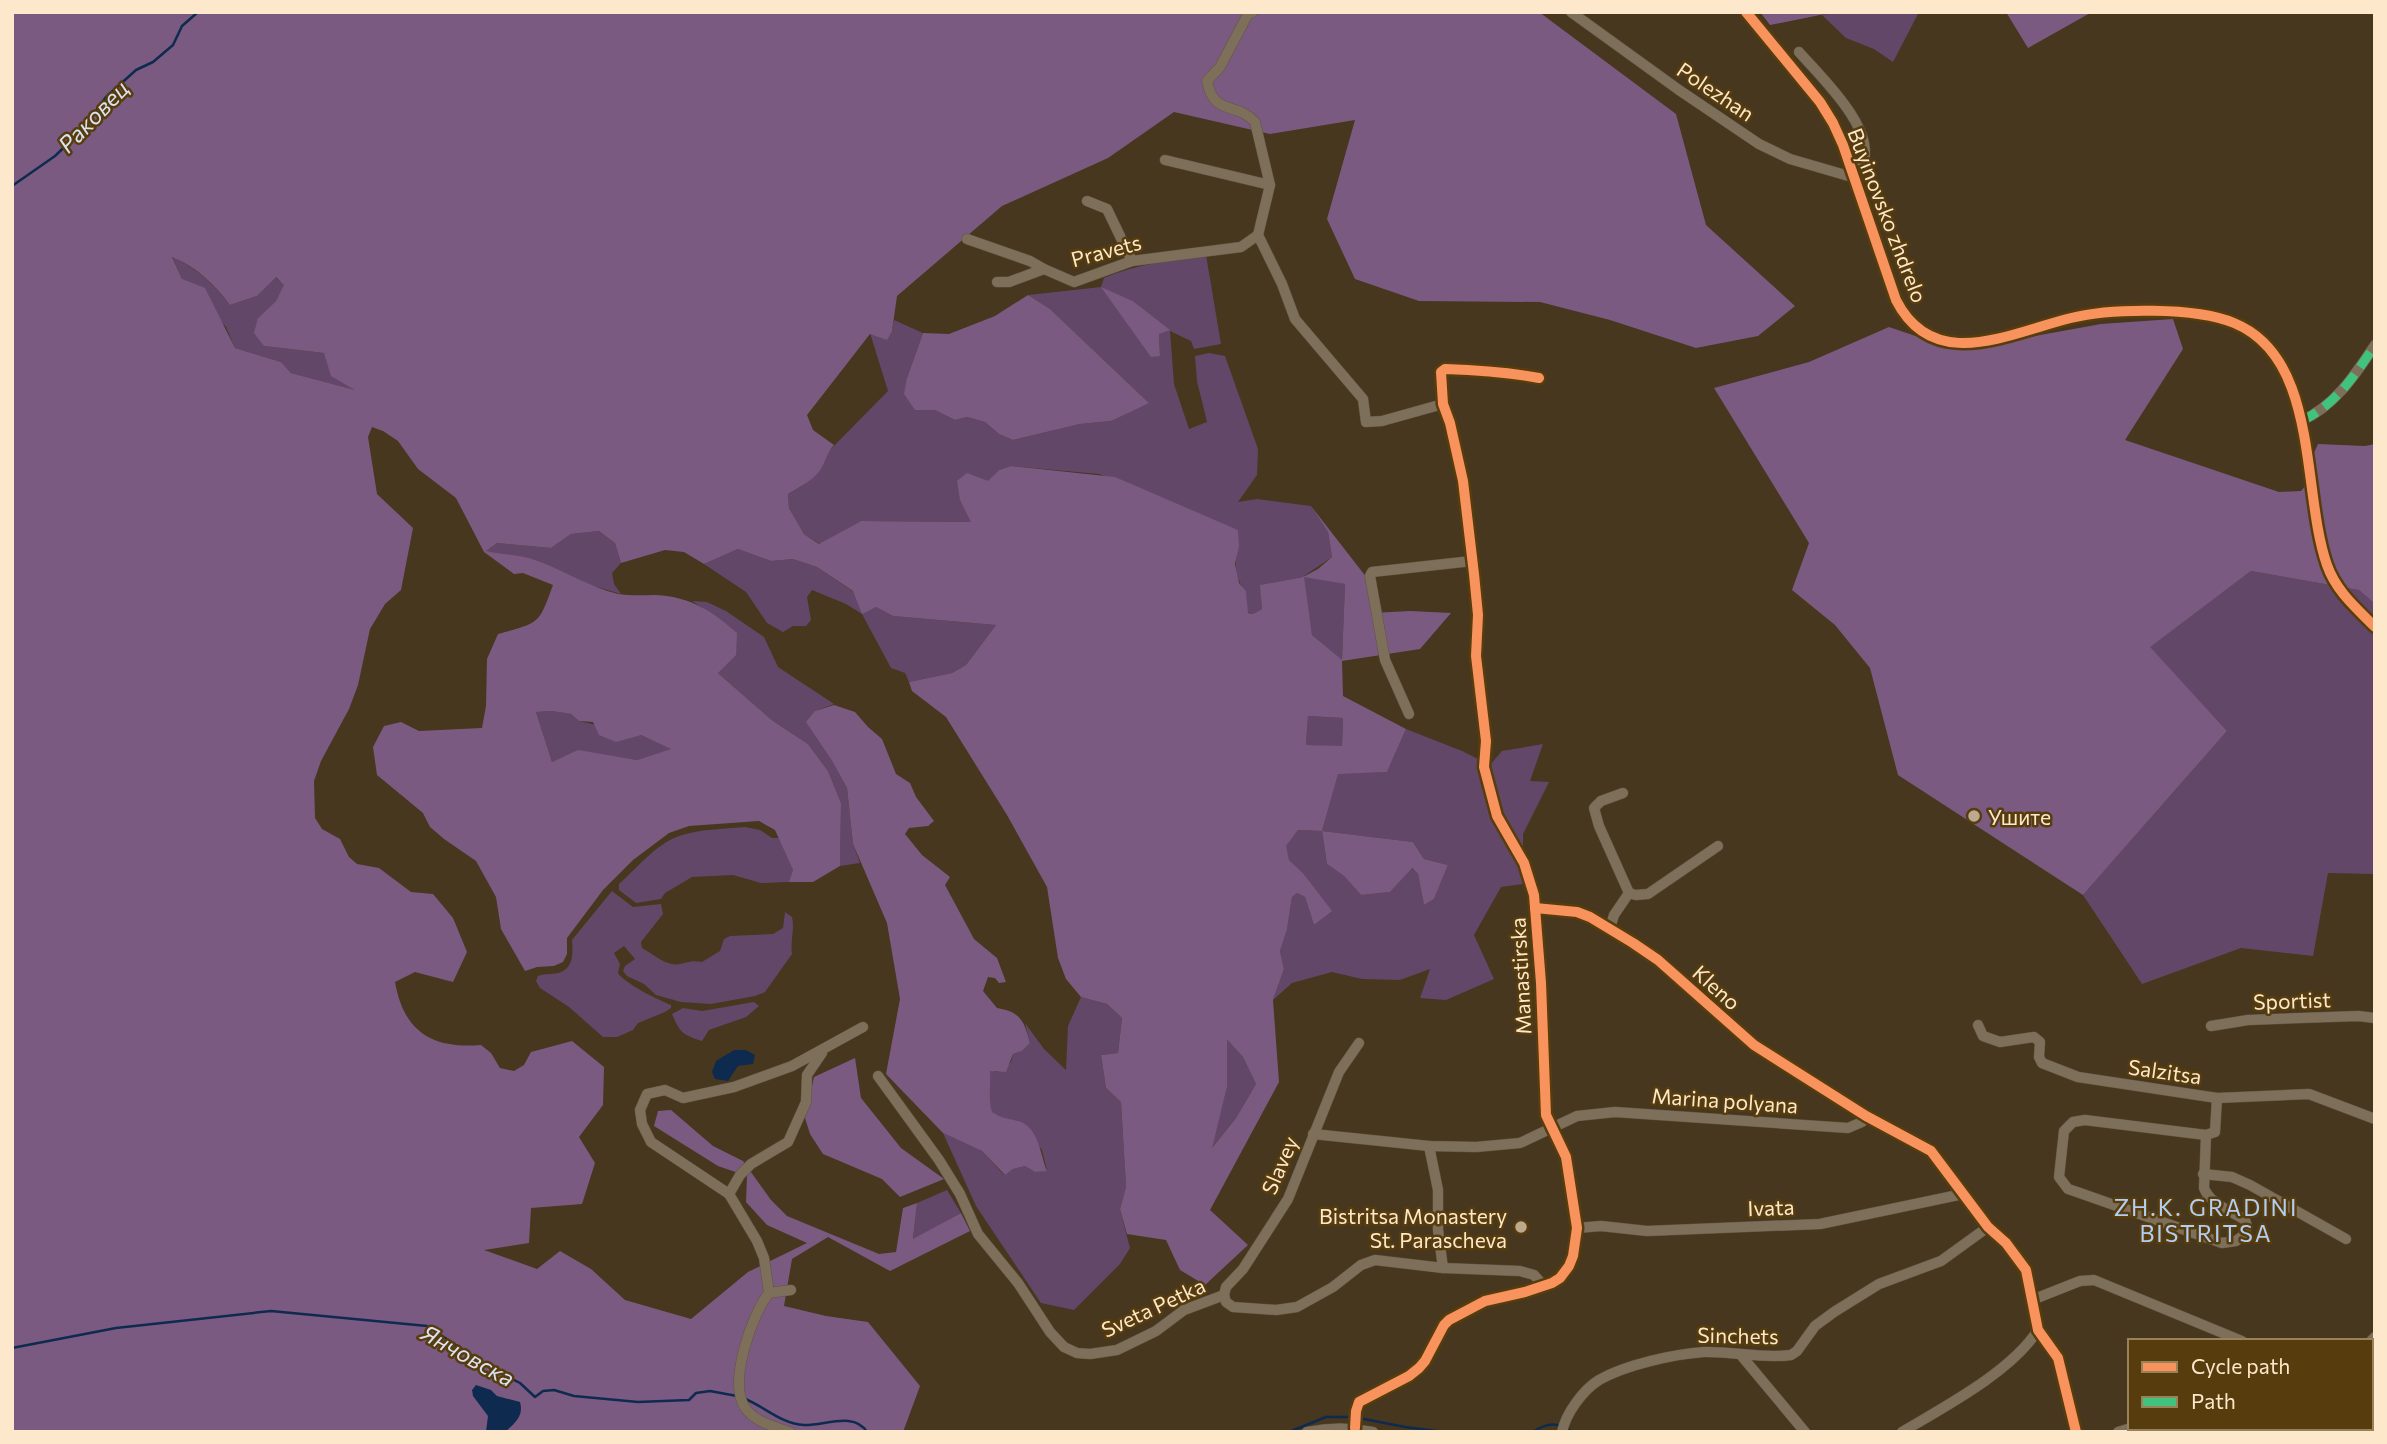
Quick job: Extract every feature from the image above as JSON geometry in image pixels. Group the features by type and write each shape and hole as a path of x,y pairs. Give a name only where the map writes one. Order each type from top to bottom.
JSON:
{"street":[{"name":"Polezhan","path":"1571,12 1759,144 1790,159 1852,177"},
{"name":"Buyinovsko zhdrelo","path":"1746,12 1820,102 1833,123 1896,300 1907,319 1921,330 1943,340 1969,344 2006,337 2072,318 2147,312 2211,316 2235,323 2258,338 2278,360 2293,387 2301,421 2318,534 2328,567 2343,595 2375,627"},
{"path":"1251,13 1220,67 1208,81 1210,96 1219,104 1248,116 1255,122 1270,185 1258,235 1283,284 1295,319 1363,399 1366,422 1382,421 1443,404"},
{"path":"1799,52 1861,128 1864,163 1852,177"},
{"path":"1165,160 1270,185"},
{"path":"1087,201 1107,209 1132,261"},
{"name":"Pravets","path":"967,239 1030,261 1074,282 1132,261 1241,247 1258,235"},
{"path":"997,282 1009,282 1044,270"},
{"path":"2301,421 2317,414 2351,382 2375,345"},
{"name":"Manastirska","path":"1355,1428 1359,1402 1419,1368 1449,1320 1477,1304 1556,1281 1569,1266 1573,1256 1577,1228 1566,1157 1546,1115 1544,1099 1541,984 1531,884 1524,863 1497,816 1484,767 1486,741 1477,668 1478,615 1463,481 1443,404 1441,372 1445,369 1509,372 1539,378"},
{"path":"1409,714 1385,660 1370,576 1372,572 1472,561"},
{"path":"1623,793 1597,803 1594,808 1599,826 1629,893 1647,894 1718,845"},
{"path":"1610,928 1614,915 1629,893"},
{"name":"Kleno","path":"1535,908 1577,912 1610,928 1658,960 1754,1045 1866,1116"},
{"name":"Sportist","path":"2211,1026 2248,1020 2358,1016 2375,1018"},
{"name":"Salzitsa","path":"1978,1025 1983,1036 2000,1042 2034,1037 2039,1042 2039,1057 2042,1063 2078,1077 2217,1098 2309,1094 2375,1119"},
{"path":"769,1293 764,1258 729,1194 651,1142 642,1124 640,1110 647,1094 665,1090 683,1098 734,1087 792,1066 863,1027"},
{"name":"Slavey","path":"1224,1295 1226,1287 1242,1269 1289,1199 1339,1072 1359,1043"},
{"path":"729,1194 740,1175 751,1164 788,1142 806,1102 807,1075 823,1050"},
{"name":"Sveta Petka","path":"878,1076 939,1160 960,1194 978,1234 1018,1283 1050,1332 1064,1347 1077,1353 1117,1350 1156,1331 1184,1310 1224,1295 1226,1302 1233,1307 1276,1310 1297,1307 1333,1287 1362,1265 1375,1260 1443,1268 1520,1271 1534,1275 1543,1285"},
{"path":"2206,1135 2204,1188 2207,1195 2245,1220 2245,1234 2236,1241 2222,1243 2068,1189 2059,1177 2064,1131 2073,1122 2085,1119 2206,1135 2216,1132 2217,1098"},
{"name":"Marina polyana","path":"1313,1134 1429,1146 1476,1147 1520,1143 1577,1116 1615,1112 1848,1128 1862,1122 1866,1116"},
{"path":"1866,1116 1931,1151 1988,1227 2006,1243 2026,1270 2038,1330 2058,1358 2076,1432"},
{"path":"1429,1146 1438,1190 1438,1230 1443,1268"},
{"path":"2203,1174 2232,1177 2250,1185 2346,1239"},
{"name":"Ivata","path":"1577,1228 1601,1226 1660,1231 1821,1224 1963,1194"},
{"name":"Sinchets","path":"1563,1426 1585,1393 1598,1381 1618,1372 1686,1354 1791,1354 1797,1351 1815,1326 1834,1312 1887,1280 1941,1261 1988,1227"},
{"path":"2032,1300 2080,1282 2094,1280 2237,1339"},
{"path":"790,1432 769,1425 744,1407 740,1392 741,1357 761,1303 769,1293 791,1290"},
{"path":"1902,1432 1971,1391 2029,1343 2038,1330"},
{"path":"1740,1354 1805,1432"},
{"path":"1307,1432 1327,1428 1355,1428 1373,1432"}],"shaded area":[{"path":"12,12 1539,12 1676,114 1706,225 1795,306 1758,336 1696,348 1610,320 1540,302 1419,301 1355,279 1327,219 1355,120 1270,134 1174,112 1108,158 1002,206 897,296 892,331 887,340 870,334 807,415 813,430 834,445 817,474 788,494 789,508 804,534 819,544 861,521 971,522 960,500 957,481 967,473 988,481 999,470 1011,466 1115,477 1238,530 1239,546 1235,564 1239,583 1246,591 1248,613 1253,614 1262,609 1260,585 1303,577 1332,557 1328,532 1311,506 1367,578 1372,613 1451,613 1420,649 1342,661 1343,696 1406,729 1387,772 1338,774 1322,831 1298,830 1286,846 1289,860 1303,873 1332,911 1314,925 1305,897 1297,893 1292,897 1280,951 1284,969 1273,1000 1279,1082 1210,1210 1248,1245 1205,1285 1180,1270 1166,1240 1127,1234 1120,1209 1126,1187 1121,1102 1106,1088 1101,1055 1118,1053 1122,1018 1107,1004 1081,997 1066,979 1058,958 1047,887 1007,815 946,717 912,691 909,682 952,673 966,665 996,625 893,616 876,607 862,614 853,591 817,567 793,559 771,561 738,549 704,564 684,552 665,550 621,563 615,543 599,531 571,534 551,548 497,543 486,551 538,561 618,594 669,596 680,599 719,618 737,633 736,655 718,673 773,721 808,744 828,771 841,803 840,866 813,882 789,882 793,870 775,830 759,821 689,826 669,833 633,860 603,890 567,938 567,954 563,962 525,971 501,929 496,897 476,861 430,827 423,813 377,775 373,747 384,726 401,722 419,731 482,728 486,706 487,659 498,634 536,620 553,585 523,573 514,574 484,552 456,498 418,469 398,441 372,427 368,437 377,494 413,528 401,590 385,604 370,629 358,685 314,781 315,818 322,829 340,839 349,857 357,864 379,868 411,892 433,894 453,918 467,952 453,982 415,972 395,982 405,1014 423,1034 448,1044 481,1045 491,1053 500,1068 514,1071 524,1065 531,1052 572,1041 604,1067 603,1105 579,1137 595,1163 582,1204 531,1208 529,1243 484,1250 537,1269 560,1251 591,1269 625,1300 691,1319 748,1272 807,1243 767,1225 746,1202 747,1176 718,1166 654,1126 658,1111 671,1110 713,1146 743,1161 771,1200 787,1216 879,1254 896,1252 903,1208 917,1203 913,1239 961,1213 970,1231 890,1271 828,1237 792,1259 784,1306 868,1322 920,1386 903,1432 12,1432","holes":["172,257 204,277 230,305 257,296 276,277 284,285 276,301 258,318 254,333 264,346 324,353 331,376 355,390 291,373 281,362 235,348 205,288 182,279","1304,577 1345,584 1342,660 1312,635","536,712 571,714 579,721 593,722 599,735 616,742 641,735 671,749 637,760 578,750 552,762","1308,716 1343,718 1342,746 1306,745","1227,1039 1243,1057 1256,1084 1236,1118 1212,1148 1227,1087"]},
{"path":"1760,12 1835,12 1770,25"},
{"path":"1835,12 1919,12 1893,62 1874,49 1846,38 1822,15"},
{"path":"2006,12 2092,12 2028,48"},
{"path":"1206,255 1221,344 1194,349 1191,341 1170,331 1174,384 1189,429 1207,422 1197,381 1195,356 1209,353 1225,356 1258,449 1257,475 1238,502 1257,499 1311,506 1328,532 1332,557 1304,576 1345,584 1342,661 1312,635 1303,577 1261,585 1262,609 1253,614 1247,612 1246,591 1236,570 1238,530 1099,474 1011,466 999,470 989,481 960,500 972,522 861,521 820,544 804,534 789,508 788,494 816,474 825,455 888,391 870,333 892,331 894,320 923,333 907,378 915,410 935,410 955,420 967,417 985,422 999,434 1013,440 1080,424 1111,421 1148,402 1050,309 1028,295 1101,287 1104,278 1129,269","holes":["1102,288 1133,301 1169,330 1159,333 1160,355"]},
{"path":"172,256 204,277 230,305 257,296 275,277 285,285 276,301 258,318 264,346 324,353 358,391 291,373 281,362 235,348 226,327 182,279"},
{"path":"1101,287 1133,301 1170,330 1159,334 1160,356 1151,357"},
{"path":"1028,295 1050,309 1149,403 1111,421 1080,424 1013,440 999,434 985,422 967,417 955,420 935,410 915,410 904,394 923,333 949,334 995,316"},
{"path":"2173,319 2183,349 2125,440 2279,492 2301,491 2317,472 2313,455 2318,444 2375,444 2375,604 2359,590 2251,571 2150,647 2227,731 2083,895 1898,775 1870,668 1835,625 1792,590 1809,543 1714,388 1809,362 1889,327 1957,350 2101,324"},
{"path":"599,531 615,543 621,563 612,573 614,584 621,594 583,583 538,561 484,552 497,543 551,548 571,534"},
{"path":"738,549 771,561 793,559 817,567 893,616 996,625 966,665 952,673 909,682 905,673 891,668 862,614 846,604 812,590 807,597 811,620 806,626 793,626 783,632 767,623 746,592 704,564"},
{"path":"2251,571 2359,590 2375,604 2375,874 2328,873 2313,956 2241,948 2142,984 2083,895 2227,731 2149,647"},
{"path":"692,601 707,602 726,611 764,637 778,667 834,704 815,711 831,759 847,788 853,844 860,863 840,866 841,803 828,771 808,744 773,721 717,672 721,620"},
{"path":"834,705 855,712 882,739 896,774 910,783 916,797 934,821 928,826 909,828 905,834 922,855 950,877 945,885 974,939 997,958 1006,982 999,983 995,978 988,977 983,991 997,1008 1011,1012 1020,1019 1030,1043 1022,1051 1013,1054 1006,1072 990,1071 992,1112 1025,1124 1030,1129 1038,1142 1047,1171 1035,1172 1025,1166 1013,1169 1005,1175 982,1151 943,1133 886,1074 900,999 887,923 853,844 847,788 806,722 815,711"},
{"path":"536,712 571,714 579,721 641,735 672,749 637,760 578,751 552,762"},
{"path":"1308,716 1343,718 1342,747 1306,745"},
{"path":"1406,729 1490,765 1502,751 1543,744 1530,781 1549,782 1523,834 1523,884 1501,887 1474,935 1494,979 1446,1000 1420,998 1430,969 1400,980 1362,979 1332,972 1292,983 1273,1000 1284,969 1280,951 1292,897 1297,893 1305,897 1314,925 1331,911 1303,873 1289,860 1285,846 1298,830 1322,831 1338,773 1387,772","holes":["1322,831 1413,842 1424,859 1448,865 1434,899 1424,905 1418,874 1411,868 1390,892 1361,895 1344,876 1327,864"]},
{"path":"745,827 760,830 772,838 779,838 793,870 789,882 761,883 733,875 692,877 665,893 661,899 636,903 619,890 619,884 655,850 679,836"},
{"path":"1322,831 1413,842 1424,859 1448,865 1434,899 1424,905 1418,874 1412,868 1390,892 1361,895 1344,876 1327,864"},
{"path":"612,891 633,907 661,904 663,914 641,942 642,948 670,964 702,962 720,951 724,939 730,936 773,934 783,928 785,912 792,917 793,922 792,954 765,992 711,1004 681,1002 656,995 644,984 627,976 623,971 625,966 635,959 624,946 614,953 620,964 618,973 621,977 671,1005 671,1008 638,1023 633,1030 617,1037 603,1037 569,1007 540,988 536,981 538,976 565,970 572,958 572,940"},
{"path":"1081,997 1107,1004 1122,1018 1118,1053 1101,1055 1106,1088 1121,1102 1126,1187 1120,1209 1130,1248 1120,1264 1074,1310 1041,1303 976,1206 943,1133 982,1151 1004,1175 1025,1166 1035,1172 1047,1170 1042,1150 1018,1121 1005,1120 991,1112 989,1070 998,1072 1011,1062 1013,1054 1022,1051 1030,1043 1025,1023 1044,1049 1066,1070 1068,1026"},
{"path":"754,1002 759,1006 746,1017 709,1030 702,1041 683,1032 672,1014 683,1008 702,1011"},
{"path":"1227,1038 1243,1057 1256,1084 1236,1118 1211,1149 1227,1087"},
{"path":"855,1058 861,1098 901,1148 944,1179 900,1197 882,1179 823,1154 810,1134 805,1118 814,1077"},
{"path":"947,1190 961,1213 913,1240 917,1203"}],"water":[{"path":"734,1050 746,1050 755,1055 753,1064 738,1066 728,1081 715,1079 712,1072 716,1061"},
{"path":"476,1385 491,1390 497,1396 520,1402 520,1415 505,1432 486,1432 488,1416 473,1396 472,1390"}],"waterway":[{"name":"Раковец","path":"12,186 55,156 81,131 106,97 136,70 153,62 173,45 182,26 198,12"},
{"name":"Янчовска","path":"12,1348 116,1328 271,1311 427,1326 494,1370 520,1383 535,1397 543,1391 554,1390 574,1396 638,1402 689,1400 696,1393 710,1391 737,1396"},
{"name":"Янчовска","path":"743,1398 796,1424 847,1421 854,1422 867,1432"},
{"name":"Янчовска","path":"1289,1432 1326,1417 1353,1417"},
{"name":"Янчовска","path":"1359,1418 1445,1432"},
{"name":"Янчовска","path":"1533,1432 1543,1426 1553,1425 1562,1426 1572,1432"}],"marked path":[{"path":"2301,421 2334,398 2375,345"}],"cycle path":[{"path":"1746,12 1820,102 1833,123 1896,300 1912,323 1931,336 1953,342 1976,342 2088,315 2153,311 2218,318 2234,323 2262,340 2281,365 2294,395 2303,429 2319,535 2327,565 2341,591 2375,627"},
{"path":"1355,1428 1359,1402 1419,1368 1449,1320 1485,1301 1552,1283 1560,1278 1573,1256 1577,1228 1566,1157 1546,1115 1541,983 1534,895 1524,863 1497,816 1484,767 1486,741 1476,656 1478,615 1474,574 1463,481 1443,404 1441,372 1445,369 1481,371 1539,378"},
{"path":"1535,908 1577,912 1633,943 1658,960 1754,1045 1866,1116 1931,1151 1988,1227 2006,1243 2026,1270 2038,1330 2058,1358 2076,1432"}],"place":[{"name":"Ушите","path":"1974,816"},
{"name":"Bistritsa Monastery St. Parascheva","path":"1521,1227"}],"district":[{"name":"ZH.K. GRADINI BISTRITSA","path":"2206,1220"}]}
